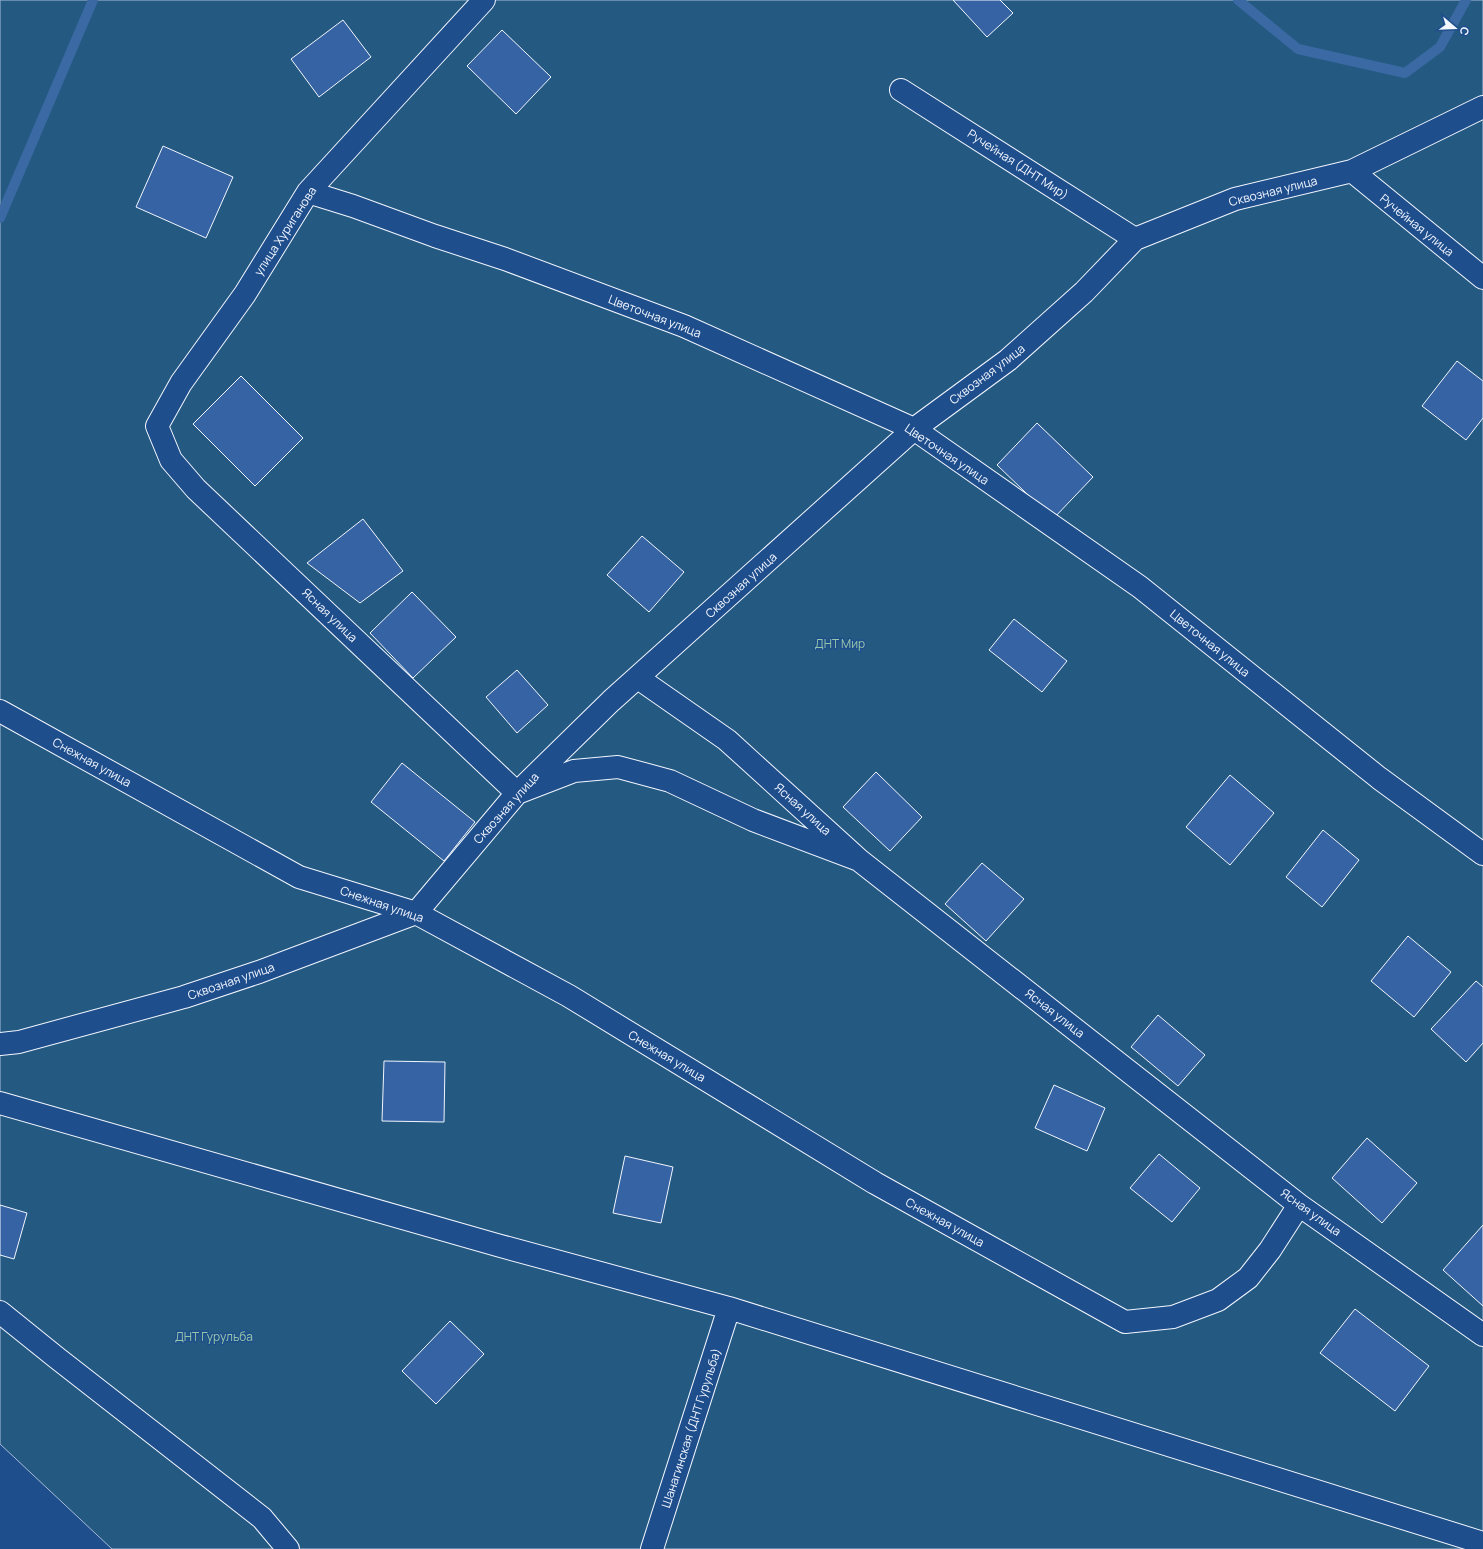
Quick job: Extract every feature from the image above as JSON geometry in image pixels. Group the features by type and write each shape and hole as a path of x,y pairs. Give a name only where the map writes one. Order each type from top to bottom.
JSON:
{"street":[{"name":"улица Хуриганова","path":"157,426 180,383 245,294 308,192 484,0"},
{"name":"Ручейная (ДНТ Мир)","path":"901,90 1135,239"},
{"name":"Сквозная улица","path":"0,1044 19,1042 184,997 259,972 416,913 517,793 611,701 914,429 1008,360 1084,292 1135,239 1235,199 1352,171 1483,107"},
{"name":"Ручейная улица","path":"1352,171 1483,278"},
{"name":"Цветочная улица","path":"308,192 353,206 435,236 505,259 684,326 914,429 1140,587 1379,778 1483,854"},
{"name":"Ясная улица","path":"157,426 171,460 196,489 517,793"},
{"name":"Ясная улица","path":"638,678 727,740 859,860 1299,1205 1483,1335"},
{"name":"Снежная улица","path":"0,711 299,877 416,913 569,996 876,1183 1125,1322 1173,1317 1218,1300 1248,1278 1270,1250 1299,1205"},
{"path":"517,793 574,771 618,767 670,781 753,820 859,860"},
{"path":"0,1103 497,1245 729,1308 1483,1543"},
{"name":"Шанагинская (ДНТ Гурульба)","path":"652,1549 729,1308"},
{"path":"0,1312 262,1518 288,1549"}],"green space":[{"name":"ДНТ Мир","path":"0,0 1483,0 1483,1549 112,1549 0,1444"}],"building":[{"path":"953,0 1000,0 1013,13 987,37"},
{"path":"343,20 371,57 319,97 291,59"},
{"path":"502,30 551,77 516,114 467,66"},
{"path":"163,146 233,177 206,238 136,207"},
{"path":"1457,361 1483,381 1483,418 1466,440 1422,406"},
{"path":"241,376 303,438 255,486 193,424"},
{"path":"1037,423 1093,477 1053,519 997,465"},
{"path":"363,519 403,571 360,603 307,563"},
{"path":"642,536 684,572 649,612 607,575"},
{"path":"412,592 456,637 413,678 370,633"},
{"path":"1014,619 1067,661 1042,692 989,650"},
{"path":"517,670 548,705 517,733 486,697"},
{"path":"402,763 475,822 444,861 371,802"},
{"path":"876,772 922,817 890,851 843,807"},
{"path":"1230,775 1274,813 1230,865 1186,827"},
{"path":"1323,830 1359,860 1322,907 1286,877"},
{"path":"982,863 1024,899 986,941 945,904"},
{"path":"1408,936 1451,972 1414,1017 1371,981"},
{"path":"1476,981 1483,987 1483,1043 1466,1062 1431,1029"},
{"path":"1158,1015 1205,1055 1178,1086 1131,1047"},
{"path":"384,1061 445,1062 444,1122 382,1121"},
{"path":"1054,1085 1105,1108 1087,1151 1035,1128"},
{"path":"1367,1138 1417,1183 1382,1223 1332,1178"},
{"path":"1159,1154 1200,1188 1172,1222 1130,1188"},
{"path":"625,1156 673,1167 661,1223 613,1213"},
{"path":"0,1205 27,1213 14,1259 0,1255"},
{"path":"1483,1225 1483,1306 1443,1270"},
{"path":"1355,1309 1429,1366 1395,1411 1320,1353"},
{"path":"450,1321 484,1354 436,1404 402,1371"}],"waterway":[{"path":"0,218 93,0"},
{"path":"1238,0 1298,49 1405,73 1440,47 1466,0"}],"park label":[{"name":"ДНТ Гурульба","path":"214,1336"}]}
